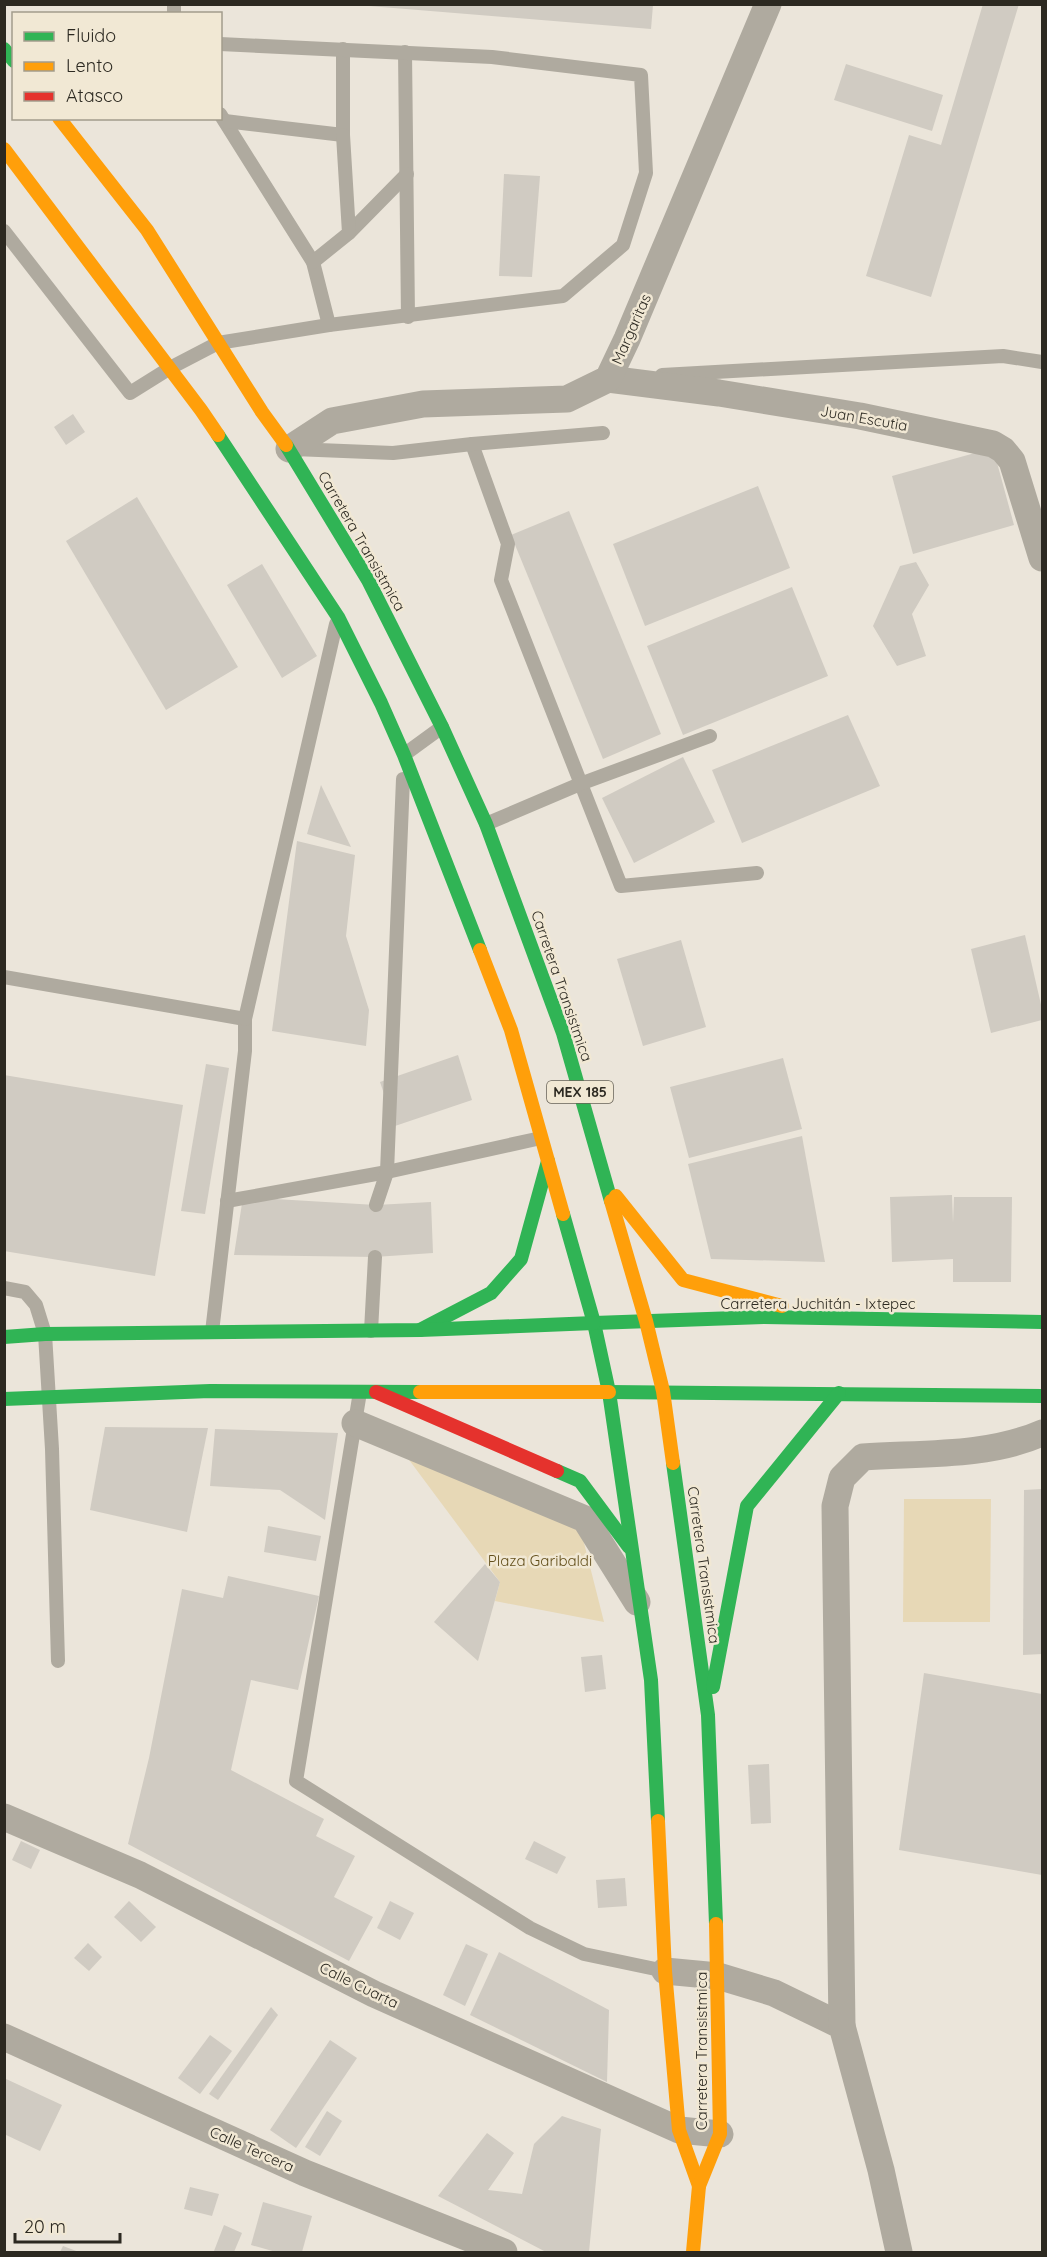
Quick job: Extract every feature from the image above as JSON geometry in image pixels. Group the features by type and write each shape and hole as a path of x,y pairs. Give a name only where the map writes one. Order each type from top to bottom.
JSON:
{"main road":[{"name":"Carretera Transistmica","path":"61,120 147,230 262,412 289,449 368,579 442,727 486,824 563,1033 646,1321 663,1391 708,1715 718,1976 720,2134 699,2186"},
{"name":"Carretera Transistmica","path":"4,150 208,420 338,617 404,755 511,1030 594,1323 609,1392 651,1680 664,1971 679,2130 699,2186"},
{"path":"420,1330 492,1293 521,1259 548,1161"},
{"path":"606,1184 683,1280 830,1318"},
{"name":"Carretera Juchitán - Ixtepec","path":"4,1337 45,1334 420,1330 764,1317 1042,1322"},
{"path":"4,1399 210,1391 663,1391 1042,1396"},
{"path":"376,1392 580,1481 631,1550"},
{"path":"708,1715 747,1506 839,1393"},
{"name":"MEX 185","path":"693,2253 699,2186"}],"street":[{"name":"Margaritas","path":"289,449 332,421 423,404 567,399 608,379 768,4"},
{"name":"Juan Escutia","path":"608,379 719,393 860,416 993,444 1008,454 1012,461 1042,558"},
{"path":"355,1424 585,1519 639,1605"},
{"path":"899,2253 881,2170 842,2026 835,1506 842,1478 863,1457 988,1449 1027,1440 1042,1432"},
{"name":"Calle Cuarta","path":"4,1817 140,1875 374,1994 679,2130 720,2134"},
{"path":"664,1971 718,1976 774,1993 842,2026"},
{"name":"Calle Tercera","path":"4,2037 305,2173 504,2253"}],"lane":[{"path":"4,231 130,393 170,368 218,343 329,325 563,296 623,245 646,173 641,75 492,57 222,44"},
{"path":"343,49 343,135 350,233"},
{"path":"405,52 408,316"},
{"path":"223,118 343,135"},
{"path":"223,118 313,262 329,325"},
{"path":"313,262 350,233 407,174"},
{"path":"608,379 1003,356 1042,362"},
{"path":"289,449 393,453 603,433"},
{"path":"472,444 508,544 501,580 621,886 757,873"},
{"path":"212,1334 245,1051 245,1019 338,617"},
{"path":"376,1205 387,1172 404,755 442,727"},
{"path":"486,824 580,784 710,736"},
{"path":"4,977 245,1019"},
{"path":"227,1201 387,1172 541,1138"},
{"path":"371,1331 375,1257"},
{"path":"4,1288 25,1292 36,1305 45,1334 58,1661"},
{"path":"360,1392 296,1781 530,1928 584,1954 664,1971"}],"green space":[{"name":"Plaza Garibaldi","path":"398,1445 579,1523 604,1622 495,1601 500,1582"},
{"path":"904,1499 991,1499 990,1622 903,1622"}],"building":[{"path":"983,4 1019,4 931,297 866,276 909,135 941,145"},
{"path":"369,5 653,5 651,29"},
{"path":"846,64 943,95 932,131 834,100"},
{"path":"504,174 540,176 532,277 499,276"},
{"path":"73,414 85,432 66,445 54,427"},
{"path":"993,448 1014,525 913,554 892,476"},
{"path":"758,486 790,568 645,626 613,544"},
{"path":"137,497 238,667 166,710 66,541"},
{"path":"569,511 661,734 603,759 511,535"},
{"path":"916,562 929,585 912,614 926,656 897,666 873,626 900,566"},
{"path":"262,564 317,656 282,678 227,585"},
{"path":"792,587 828,676 683,735 647,646"},
{"path":"848,715 880,786 742,843 712,770"},
{"path":"683,757 715,822 634,863 602,798"},
{"path":"321,785 351,847 307,834"},
{"path":"297,841 355,855 346,936 369,1010 366,1046 272,1031"},
{"path":"1025,935 1042,1009 1042,1020 991,1033 971,949"},
{"path":"681,940 706,1027 643,1046 617,959"},
{"path":"458,1055 472,1100 395,1126 380,1082"},
{"path":"783,1058 802,1129 689,1158 670,1087"},
{"path":"206,1064 229,1068 205,1214 181,1211"},
{"path":"4,1075 183,1105 155,1276 4,1251"},
{"path":"802,1136 825,1262 711,1259 688,1164"},
{"path":"952,1195 953,1223 954,1197 1012,1197 1011,1282 953,1282 953,1259 892,1262 890,1197"},
{"path":"243,1197 376,1205 431,1202 433,1253 375,1257 234,1255"},
{"path":"105,1427 208,1428 187,1532 90,1510"},
{"path":"215,1429 338,1433 325,1520 280,1490 210,1486"},
{"path":"1042,1489 1042,1654 1023,1655 1024,1490"},
{"path":"268,1526 321,1536 316,1561 264,1552"},
{"path":"485,1564 500,1582 478,1661 434,1622"},
{"path":"228,1576 319,1596 298,1690 251,1680 231,1770 324,1819 316,1836 355,1856 334,1897 373,1917 349,1961 128,1844 149,1758 182,1589 223,1598"},
{"path":"602,1655 606,1689 585,1692 581,1657"},
{"path":"924,1673 1042,1694 1042,1875 899,1850"},
{"path":"769,1764 771,1823 751,1824 748,1765"},
{"path":"21,1841 40,1850 31,1869 12,1860"},
{"path":"534,1841 566,1857 557,1874 525,1859"},
{"path":"625,1878 627,1906 598,1908 596,1880"},
{"path":"129,1901 156,1927 141,1942 114,1917"},
{"path":"390,1901 414,1913 400,1940 377,1928"},
{"path":"88,1943 102,1957 89,1971 74,1958"},
{"path":"466,1944 488,1954 465,2006 443,1995"},
{"path":"499,1952 609,2010 607,2082 470,2015"},
{"path":"271,2007 278,2015 218,2100 209,2094"},
{"path":"210,2035 232,2051 200,2094 178,2078"},
{"path":"330,2040 357,2058 296,2148 270,2130"},
{"path":"4,2078 62,2105 40,2151 4,2134"},
{"path":"327,2111 342,2121 320,2156 305,2147"},
{"path":"562,2116 601,2129 589,2252 546,2252 438,2196 487,2133 514,2153 488,2190 522,2194 534,2144"},
{"path":"190,2187 219,2194 212,2216 184,2209"},
{"path":"263,2202 312,2216 302,2252 276,2252 251,2245"},
{"path":"224,2225 242,2233 234,2252 214,2251"},
{"path":"63,2246 79,2252 60,2252"}],"traffic: fast":[{"path":"4,49 12,59"},
{"path":"218,435 338,617 404,755 480,950"},
{"path":"286,445 368,580 442,727 486,824 563,1033 611,1201"},
{"path":"420,1330 491,1293 521,1259 548,1161"},
{"path":"563,1214 594,1323 609,1392 651,1680 658,1821"},
{"path":"594,1323 764,1317 1042,1322"},
{"path":"4,1337 45,1334 420,1330 594,1323"},
{"path":"4,1399 210,1391 420,1392"},
{"path":"609,1392 1042,1396"},
{"path":"713,1687 747,1506 839,1393"},
{"path":"673,1463 708,1715 716,1924"},
{"path":"557,1471 580,1481 629,1547"}],"traffic: slow":[{"path":"61,120 147,230 262,412 286,445"},
{"path":"4,149 218,435"},
{"path":"480,950 511,1030 563,1214"},
{"path":"616,1196 683,1280 782,1306"},
{"path":"611,1201 646,1321 663,1391 673,1463"},
{"path":"420,1392 609,1392"},
{"path":"658,1821 665,1971 679,2130 699,2186"},
{"path":"693,2252 699,2186 720,2134 716,1924"}],"traffic: jam":[{"path":"376,1392 557,1471"}]}
